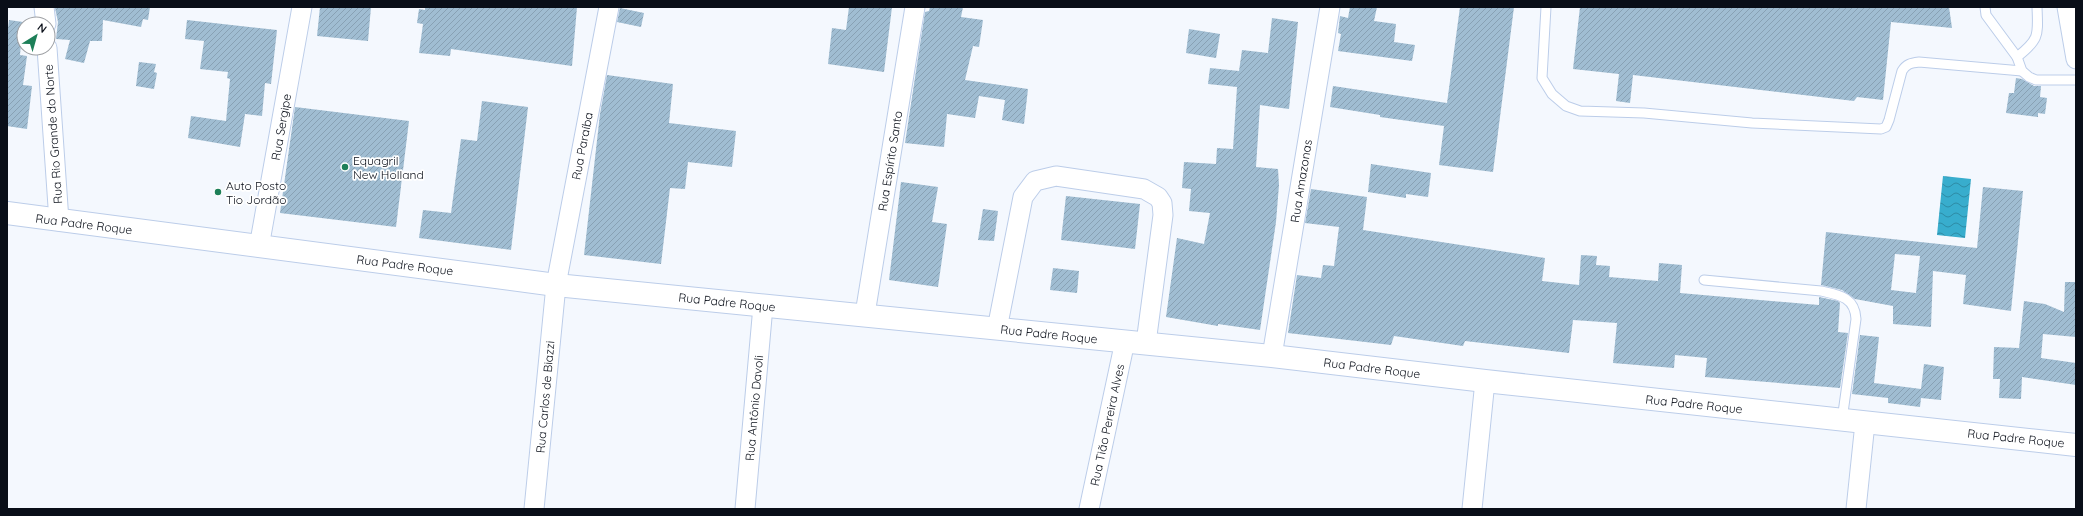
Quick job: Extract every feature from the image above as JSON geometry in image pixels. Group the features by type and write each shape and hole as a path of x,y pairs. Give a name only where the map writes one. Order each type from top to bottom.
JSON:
{"street":[{"name":"Rua Sergipe","path":"259,246 302,7"},
{"name":"Rua Paraíba","path":"556,285 608,7"},
{"name":"Rua Espírito Santo","path":"865,314 915,7"},
{"name":"Rua Amazonas","path":"1272,356 1330,7"},
{"path":"2067,7 2076,58"},
{"name":"Rua Rio Grande do Norte","path":"48,56 60,221"},
{"path":"997,329 1023,198 1036,181 1056,176 1144,188 1158,197 1162,203 1163,215 1146,343"},
{"name":"Rua Padre Roque","path":"13,216 259,246 556,285 763,306 865,314 997,329 1272,356 1485,382 2076,445"},
{"name":"Rua Carlos de Biazzi","path":"534,509 556,285"},
{"name":"Rua Antônio Davoli","path":"745,509 763,306"},
{"name":"Rua Tião Pereira Alves","path":"1089,509 1125,341"},
{"path":"1472,509 1485,382"},
{"path":"1856,509 1865,423"}],"lane":[{"path":"1546,7 1542,78 1552,94 1566,106 1580,111 1644,113 1752,123 1876,130 1886,127 1902,71 1904,66 1911,63 1919,62 2022,71 2036,80 2076,80"},
{"path":"1978,7 1985,11 2017,57 2022,71"},
{"path":"2017,57 2032,44 2037,35 2037,7"},
{"path":"1704,280 1821,291 1836,295 1851,303 1855,309 1856,319 1842,420"}],"water":[{"path":"1943,176 1971,179 1965,238 1937,235"}],"building":[{"path":"150,7 148,20 143,19 141,27 103,20 102,41 90,41 84,63 65,59 70,40 56,39 58,22 55,8"},
{"path":"320,7 371,7 368,41 317,36"},
{"path":"425,7 577,7 572,66 451,49 450,56 419,53 423,24 417,23 419,9 425,10"},
{"path":"849,7 892,7 884,72 828,64 832,28 846,30"},
{"path":"930,7 963,7 961,17 983,20 979,47 973,46 965,80 1028,89 1024,124 1002,120 1005,100 979,96 975,118 947,114 944,147 905,143 925,12 929,11"},
{"path":"1350,7 1377,7 1374,21 1396,24 1394,42 1415,45 1412,61 1338,51 1341,34 1338,33 1340,16 1348,18"},
{"path":"1460,7 1514,7 1493,172 1439,165 1444,126 1380,117 1380,115 1330,107 1333,86 1447,103"},
{"path":"1580,7 1949,7 1952,28 1891,22 1883,100 1857,97 1854,101 1633,75 1630,103 1616,101 1619,74 1573,69"},
{"path":"620,8 644,13 641,27 617,22"},
{"path":"1272,18 1298,22 1289,109 1260,105 1256,167 1278,169 1279,185 1276,222 1260,330 1218,324 1218,326 1166,317 1177,238 1204,244 1210,213 1189,211 1191,189 1182,188 1184,162 1216,164 1217,148 1233,149 1237,87 1208,84 1210,68 1239,71 1242,50 1268,53"},
{"path":"9,20 16,21 16,56 27,56 23,85 32,86 27,129 7,126 7,36"},
{"path":"187,20 277,30 271,84 265,83 262,116 245,114 240,147 188,138 191,116 226,121 230,79 227,78 228,72 200,69 204,41 185,39"},
{"path":"1189,29 1220,34 1216,58 1186,53"},
{"path":"139,62 156,64 154,72 157,73 154,89 136,86"},
{"path":"607,75 673,84 669,123 736,131 732,167 688,162 685,189 670,188 661,264 584,255 600,114"},
{"path":"2016,78 2022,79 2034,86 2041,86 2040,97 2047,98 2045,114 2038,113 2038,117 2006,113 2009,93 2014,93"},
{"path":"482,101 528,107 511,250 419,238 423,210 451,213 461,139 477,141"},
{"name":"Equagril New Holland","path":"295,107 409,121 396,227 280,213"},
{"path":"1371,164 1431,173 1428,197 1406,194 1406,198 1368,192"},
{"path":"901,182 938,187 932,222 947,224 938,287 889,280"},
{"path":"1983,187 2023,191 2011,311 1963,304 1966,275 1933,271 1931,327 1893,324 1893,306 1855,299 1842,290 1821,285 1826,232 1977,248","holes":["1895,254 1920,256 1916,293 1891,290"]},
{"path":"1311,189 1367,197 1363,230 1545,258 1542,281 1579,285 1581,255 1597,256 1596,265 1610,266 1609,277 1658,281 1659,263 1682,265 1680,293 1819,305 1819,297 1838,301 1840,303 1838,332 1848,333 1840,388 1705,377 1707,358 1675,355 1674,368 1613,363 1617,323 1573,320 1569,353 1465,341 1463,346 1394,336 1391,345 1288,333 1297,275 1321,278 1323,265 1334,266 1339,227 1305,223"},
{"path":"1066,196 1140,204 1135,249 1061,240"},
{"path":"983,209 998,211 994,241 978,240"},
{"path":"1053,268 1079,271 1077,293 1050,290"},
{"path":"2065,282 2076,282 2076,337 2043,334 2041,358 2076,363 2076,385 2022,377 2021,399 1999,398 2000,379 1993,379 1994,347 2019,348 2024,301 2045,304 2064,312"},
{"path":"1860,335 1879,337 1874,383 1921,389 1924,364 1944,367 1941,400 1921,398 1920,407 1888,403 1888,398 1852,394"}],"place":[{"name":"Equagril New Holland","path":"345,167"},
{"name":"Auto Posto Tio Jordão","path":"218,192"}]}
